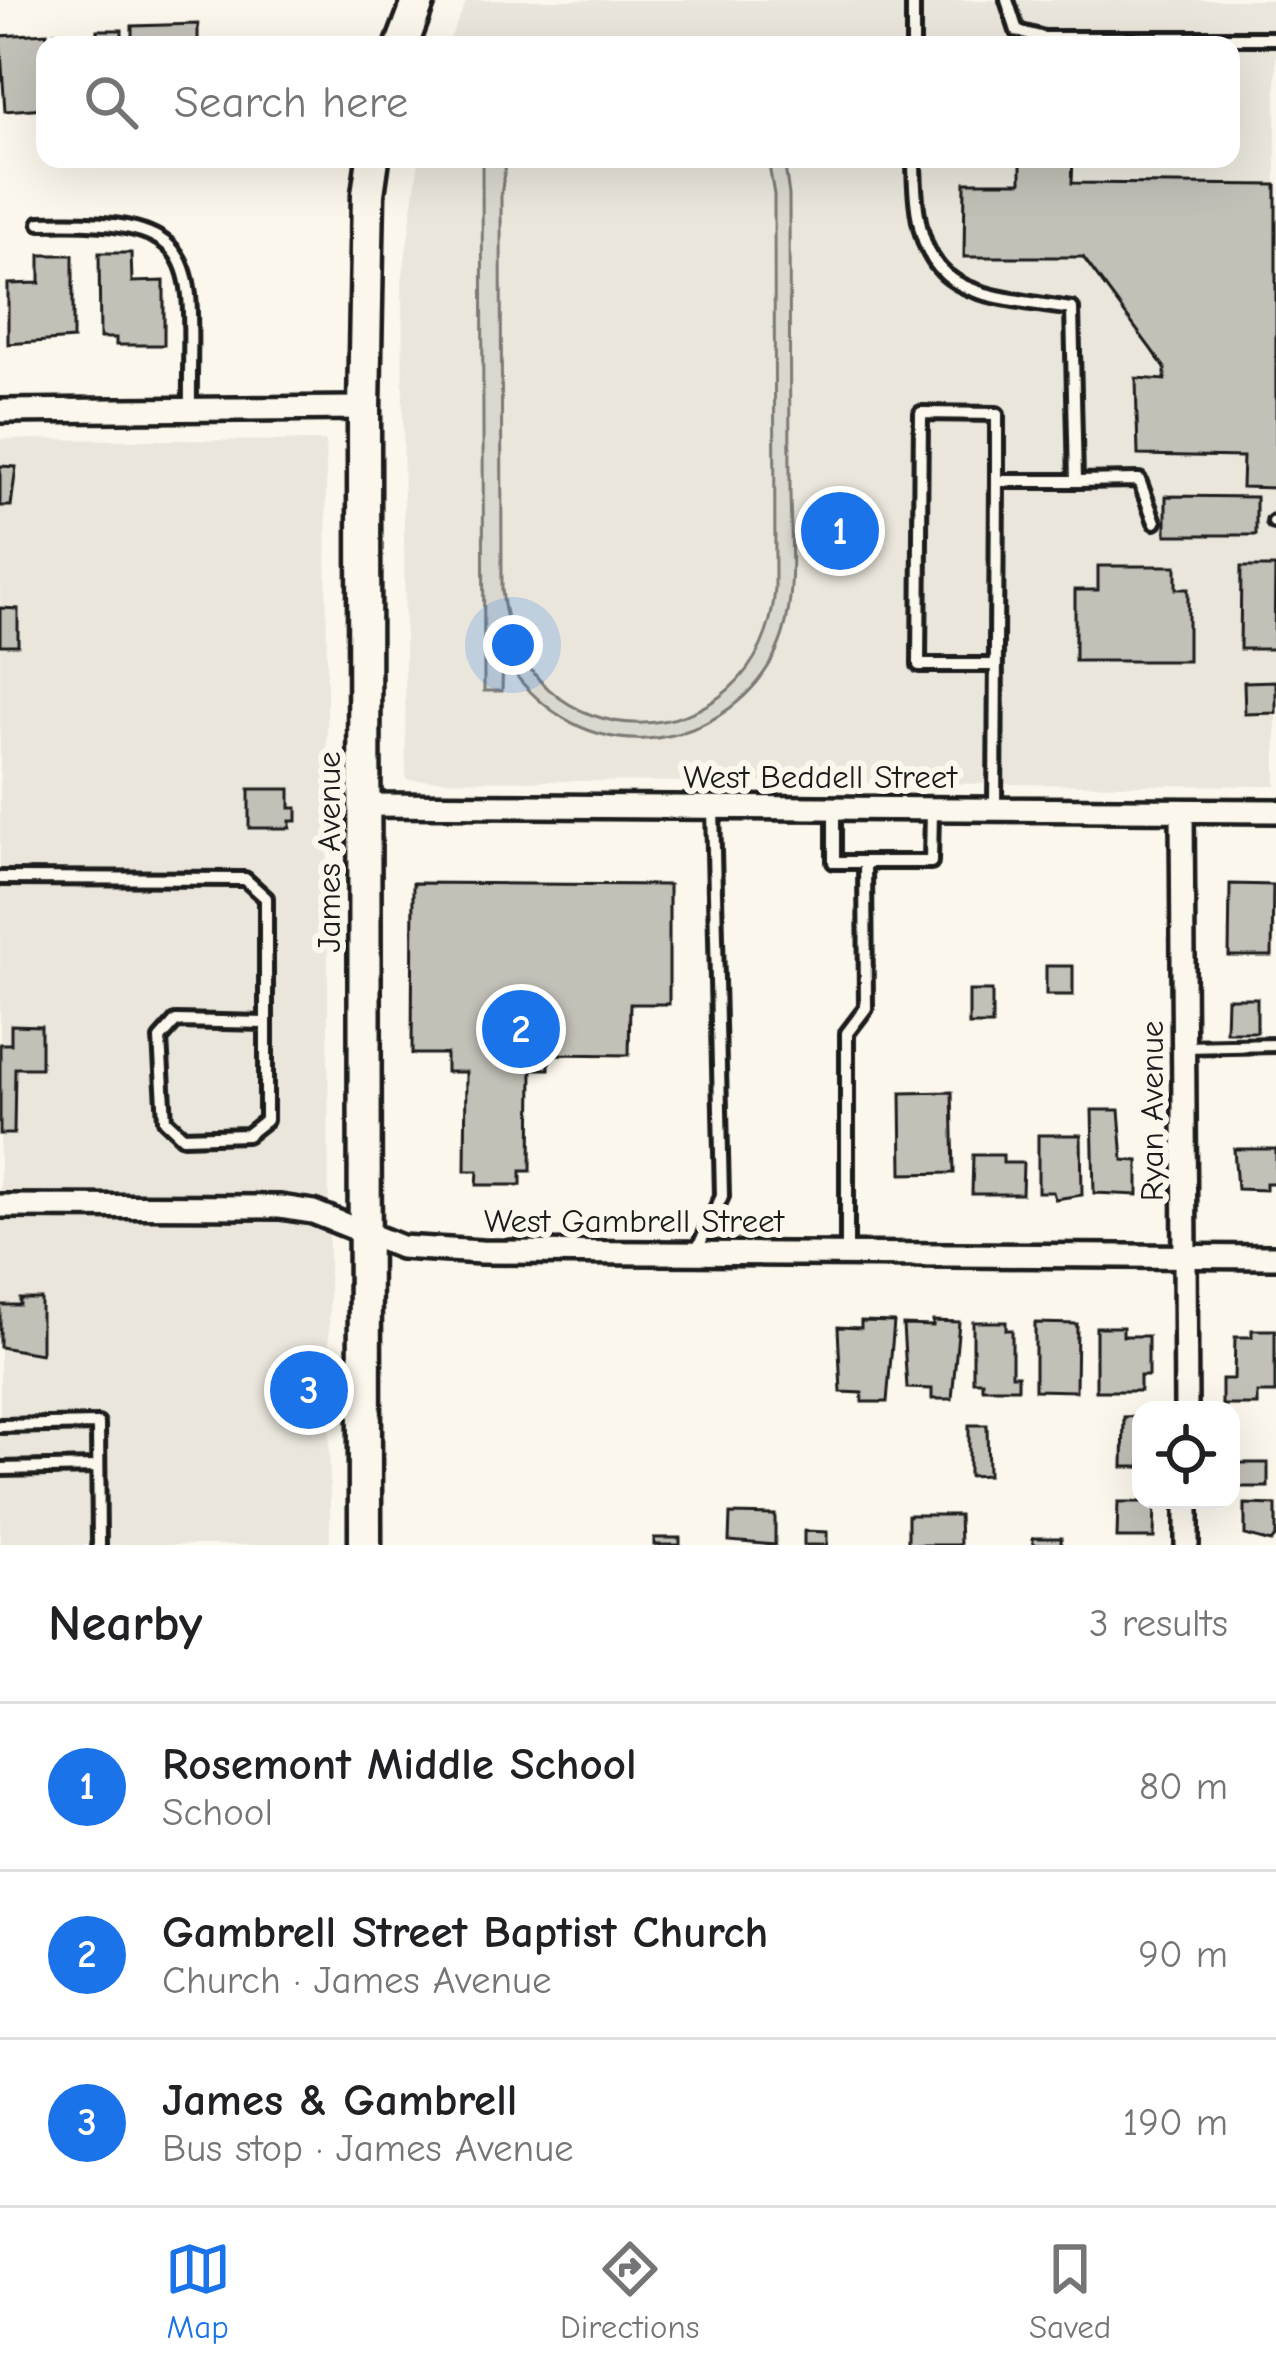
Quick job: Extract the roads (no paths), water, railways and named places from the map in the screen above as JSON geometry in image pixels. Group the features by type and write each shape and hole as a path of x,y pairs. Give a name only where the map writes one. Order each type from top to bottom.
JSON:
{"main road":[{"path":"405,36 419,0"},
{"name":"James Avenue","path":"365,1545 364,408 372,168"}],"street":[{"path":"0,411 364,408"},
{"name":"West Beddell Street","path":"364,805 1276,812"},
{"name":"Ryan Avenue","path":"1182,811 1186,1401"},
{"name":"West Gambrell Street","path":"0,1206 280,1207 314,1212 401,1247 441,1250 1276,1258"},
{"path":"1186,1509 1187,1545"}],"lane":[{"path":"913,0 913,36"},
{"path":"1007,0 1017,31 1037,36"},
{"path":"1240,38 1276,38"},
{"path":"914,168 914,223 927,250 952,280 982,296 1072,309 1076,482"},
{"path":"40,223 97,221 155,235 179,250 188,274 190,410"},
{"path":"994,810 997,414 921,413 920,665 995,665"},
{"path":"997,481 1139,480 1155,522"},
{"path":"695,1254 722,1196 713,808"},
{"path":"834,809 834,862 931,862 932,810"},
{"path":"847,1255 847,1033 866,1009 865,862"},
{"path":"0,878 245,879 266,898 266,1023 266,1120 247,1135 184,1137 165,1120 160,1039 176,1021 266,1023"},
{"path":"1184,1048 1276,1046"},
{"path":"0,1426 98,1424 99,1545"},
{"path":"0,1469 98,1467"}],"place":[{"name":"Rosemont Middle School","path":"840,531"},
{"name":"Gambrell Street Baptist Church","path":"521,1029"},
{"name":"James & Gambrell","path":"309,1390"}]}
